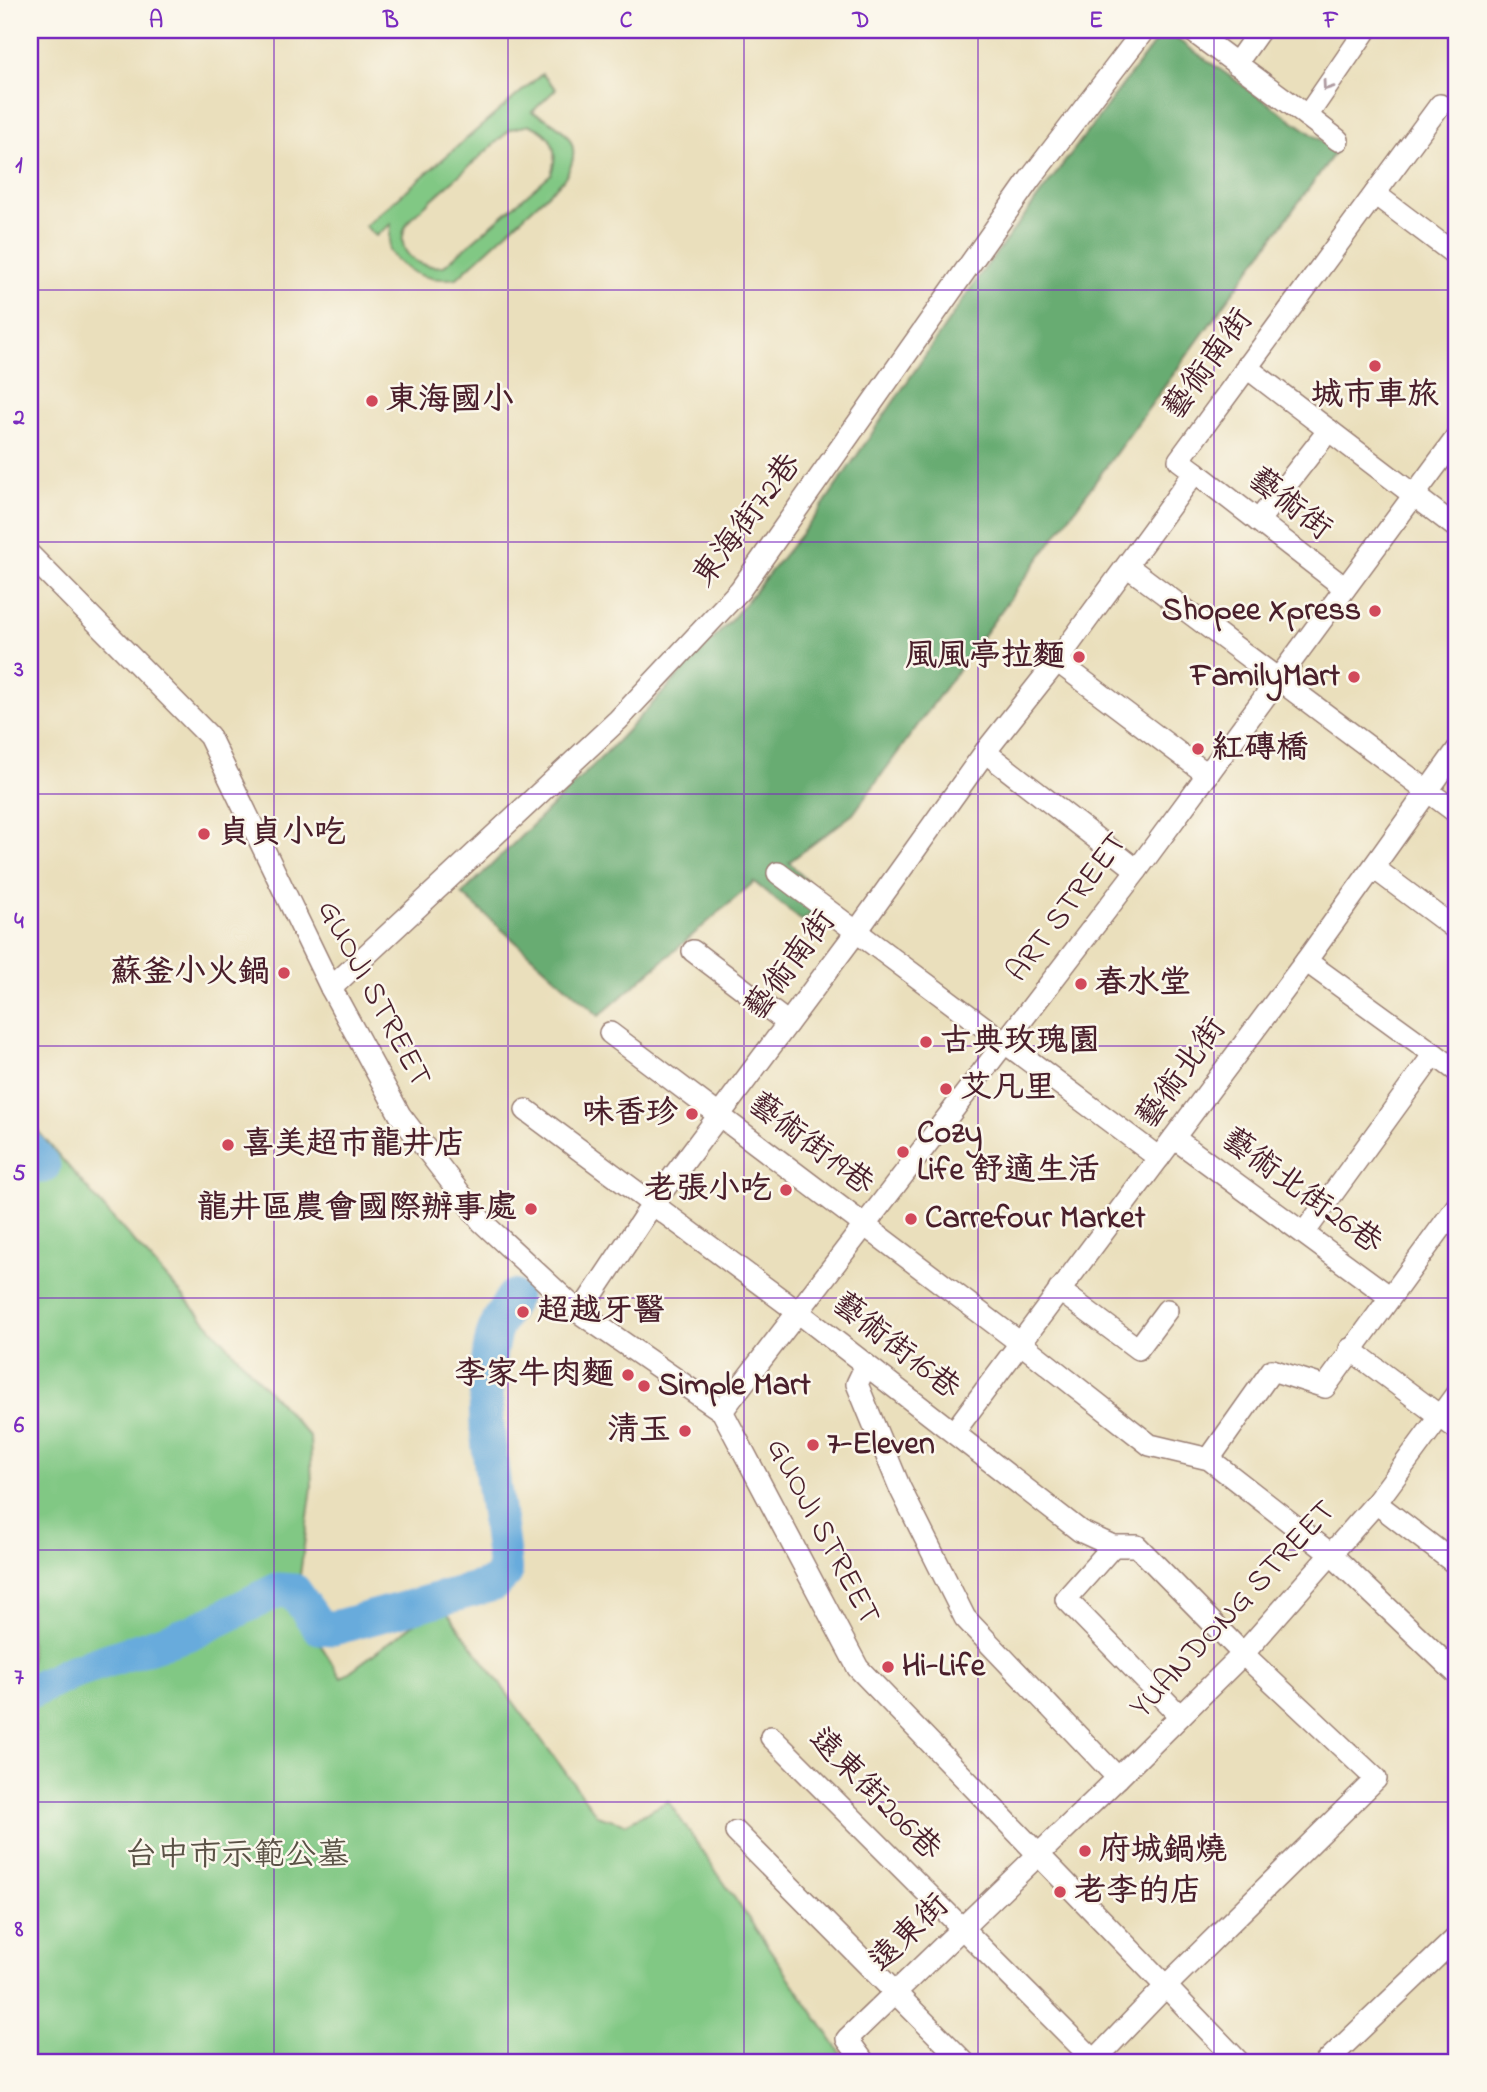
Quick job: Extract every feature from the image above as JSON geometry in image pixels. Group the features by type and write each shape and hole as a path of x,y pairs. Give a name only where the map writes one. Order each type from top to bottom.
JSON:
{"street":[{"name":"東海街72巷","path":"331,988 618,720 740,590 1030,180 1144,30"},
{"path":"1191,30 1338,140"},
{"path":"1237,64 1260,30"},
{"path":"1307,116 1366,30"},
{"name":"藝術南街","path":"580,1312 652,1205 858,931 985,752 1057,661 1195,472 1179,460 1440,104"},
{"path":"1375,194 1457,256"},
{"path":"1246,368 1457,528"},
{"path":"1258,521 1329,430"},
{"name":"ART STREET","path":"722,1411 1137,870 1457,437"},
{"name":"藝術街","path":"1195,472 1345,588"},
{"name":"GUOJI STREET","path":"30,555 209,736 331,988 401,1115 482,1222 580,1312 722,1411 858,1668 1239,2062"},
{"path":"1127,566 1277,681 1457,813"},
{"path":"1057,661 1208,775"},
{"name":"藝術北街","path":"954,1433 1019,1342 1306,961 1457,750"},
{"path":"985,752 1137,870"},
{"path":"1374,868 1457,930"},
{"path":"778,873 1158,1158"},
{"path":"693,951 788,1023"},
{"path":"1306,961 1457,1071"},
{"name":"藝術街19巷","path":"610,1033 1019,1342 1150,1445 1209,1459"},
{"path":"1304,1233 1434,1054"},
{"name":"藝術街16巷","path":"526,1110 798,1312 1080,1531 1113,1546"},
{"name":"藝術北街26巷","path":"1174,1138 1390,1297"},
{"path":"1457,1206 1350,1349 1325,1387 1272,1370 1209,1459 1332,1555 1457,1674"},
{"path":"1059,1290 1138,1349 1167,1310"},
{"path":"1350,1349 1449,1423"},
{"path":"866,1365 857,1384 900,1488 965,1618 1118,1778"},
{"name":"YUANDONG STREET","path":"1038,1854 1243,1654 1449,1423 1457,1393"},
{"path":"1376,1503 1457,1565"},
{"path":"1094,2062 1166,1986 1376,1779 1243,1654 1137,1546 1113,1546 1066,1599 1180,1716"},
{"name":"遠東街206巷","path":"771,1737 963,1927 1094,2062"},
{"path":"736,1832 964,2062"},
{"name":"遠東街","path":"864,2062 847,2039 1038,1854"},
{"path":"1326,2062 1457,1937"}],"green space":[{"path":"1164,30 1336,151 853,814 789,862 825,902 802,921 754,882 599,1016 462,894 605,754 733,618 815,517 982,272"},
{"path":"542,74 556,89 532,112 554,124 569,138 573,147 570,168 563,180 457,278 437,279 411,271 389,251 391,224 376,236 365,226","holes":["530,125 545,133 552,144 554,158 551,174 444,266 422,264 407,254 403,237 405,227 412,217 511,129"]},
{"name":"台中市示範公墓","path":"30,1122 310,1437 312,1487 296,1604 341,1678 441,1604 597,1815 626,1824 668,1801 847,2062 30,2062"}],"waterway":[{"path":"30,1150 43,1166"},
{"path":"30,1692 72,1672 193,1632 278,1590 294,1591 319,1627 334,1628 494,1584 505,1573 490,1455 486,1395 494,1331 513,1297"}],"place":[{"name":"城市車旅","path":"1375,366"},
{"name":"東海國小","path":"372,401"},
{"name":"Shopee Xpress","path":"1375,611"},
{"name":"風風亭拉麵","path":"1079,657"},
{"name":"FamilyMart","path":"1354,677"},
{"name":"紅磚橋","path":"1198,749"},
{"name":"貞貞小吃","path":"204,834"},
{"name":"蘇釜小火鍋","path":"284,973"},
{"name":"春水堂","path":"1081,984"},
{"name":"古典玫瑰園","path":"926,1042"},
{"name":"艾凡里","path":"946,1089"},
{"name":"味香珍","path":"692,1114"},
{"name":"喜美超市龍井店","path":"228,1145"},
{"name":"Cozy Life 舒適生活","path":"903,1152"},
{"name":"老張小吃","path":"786,1190"},
{"name":"龍井區農會國際辦事處","path":"531,1209"},
{"name":"Carrefour Market","path":"911,1219"},
{"name":"超越牙醫","path":"523,1312"},
{"name":"李家牛肉麵","path":"628,1375"},
{"name":"Simple Mart","path":"644,1386"},
{"name":"清玉","path":"685,1431"},
{"name":"7-Eleven","path":"813,1445"},
{"name":"Hi-Life","path":"888,1667"},
{"name":"府城鍋燒","path":"1085,1851"},
{"name":"老李的店","path":"1060,1892"}]}
